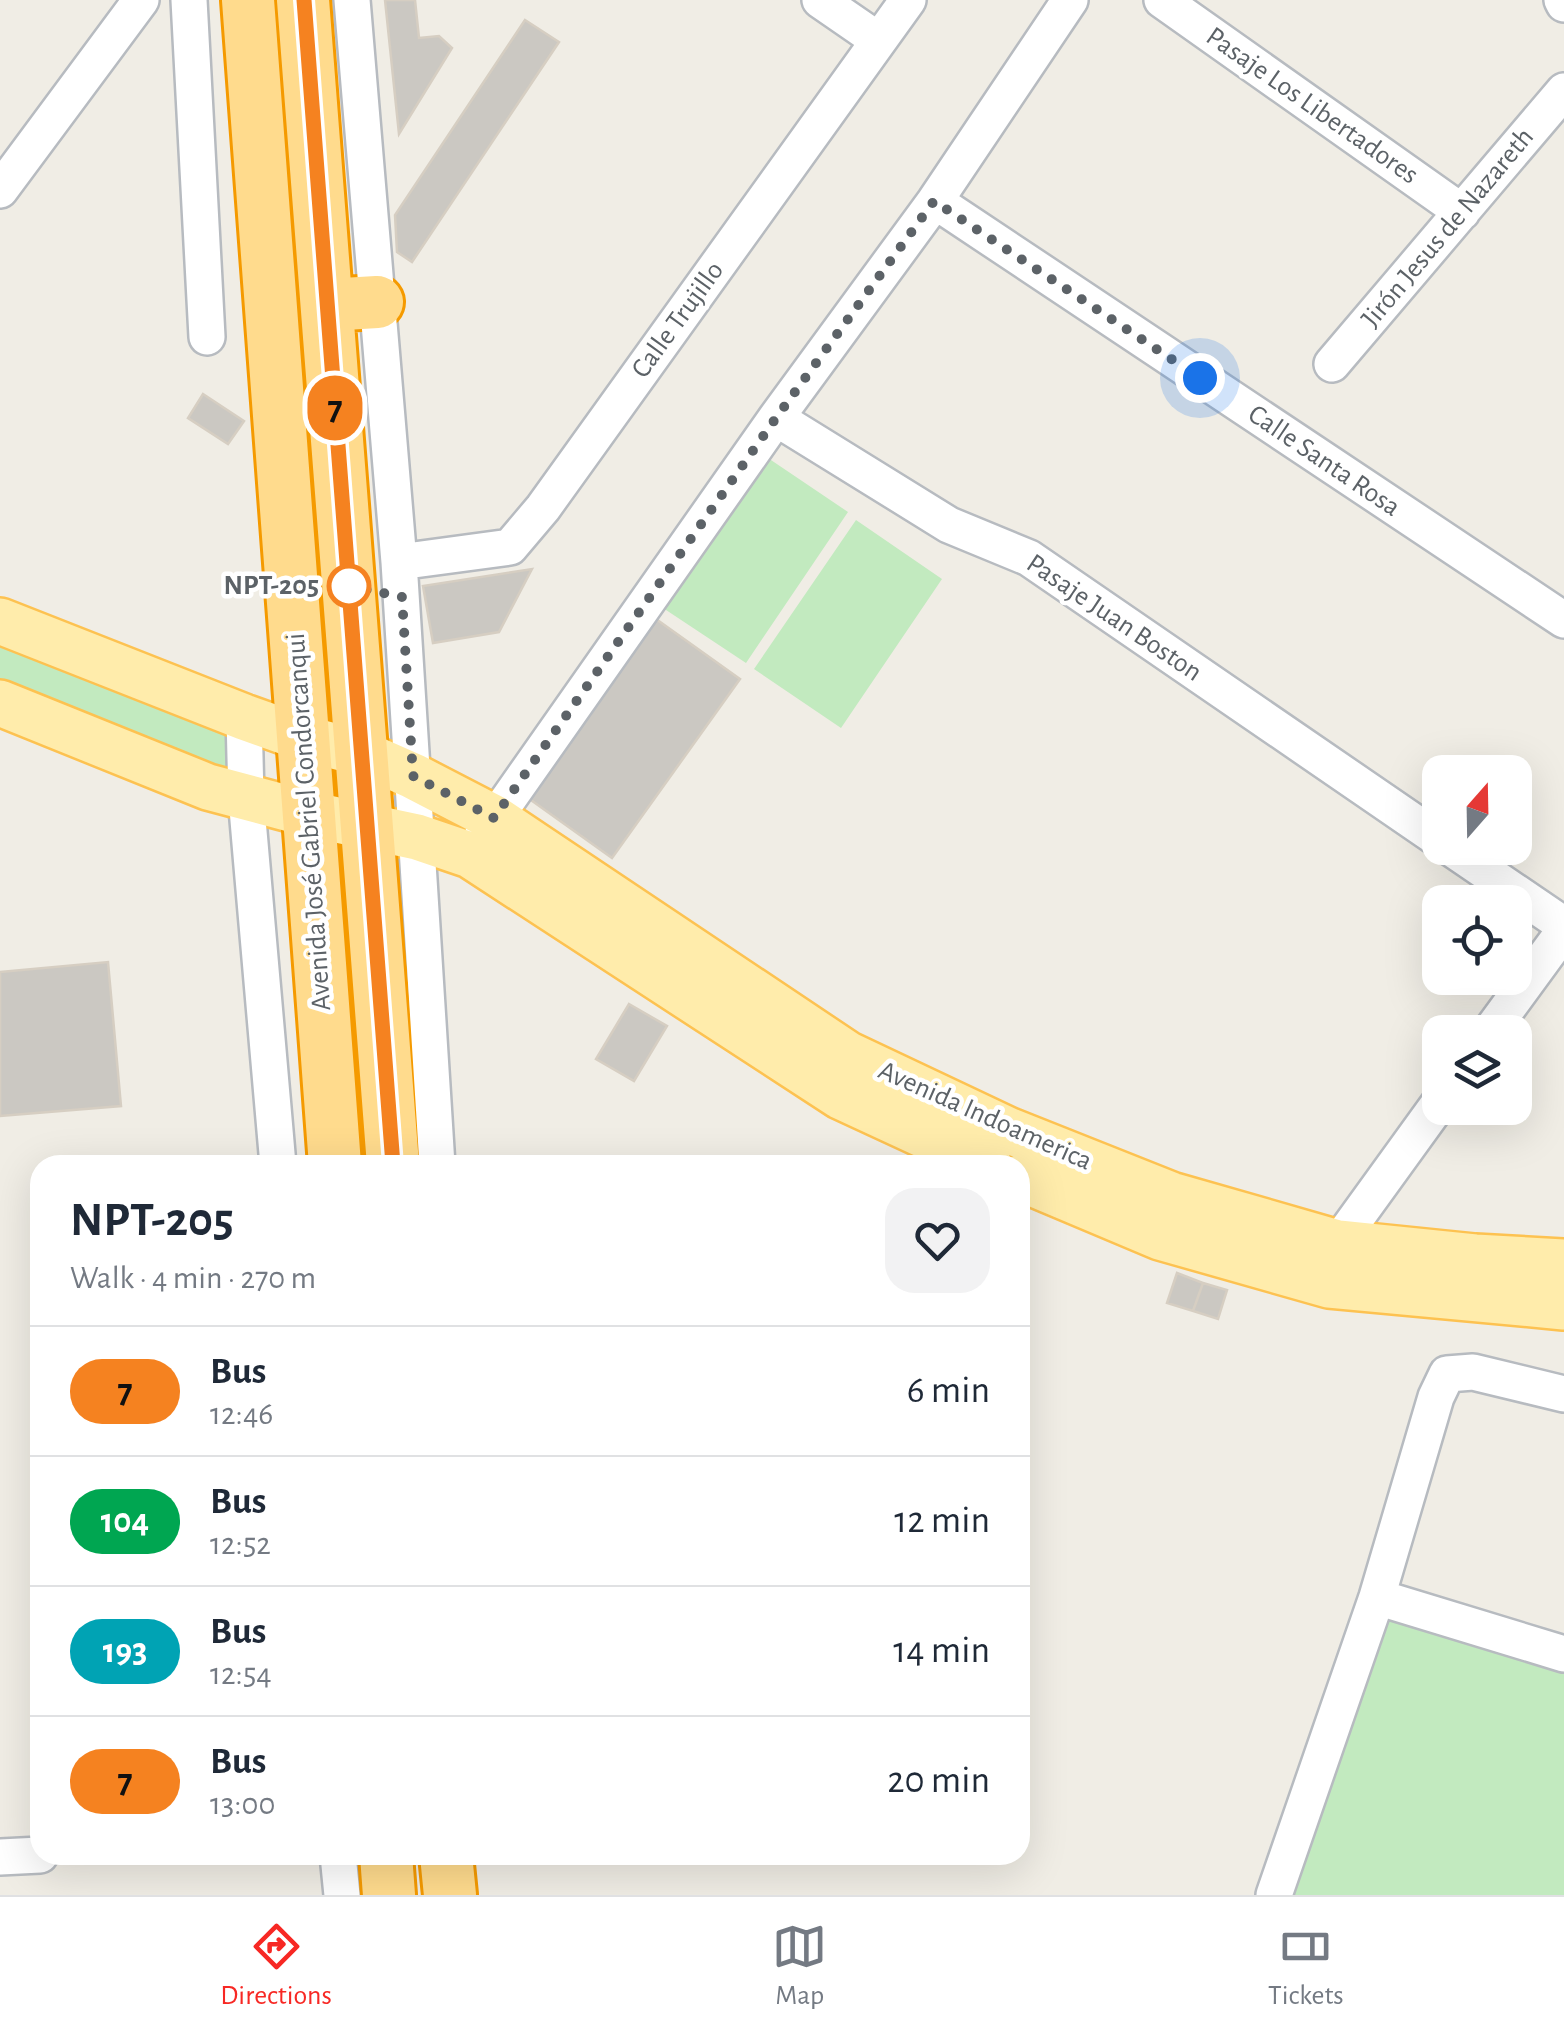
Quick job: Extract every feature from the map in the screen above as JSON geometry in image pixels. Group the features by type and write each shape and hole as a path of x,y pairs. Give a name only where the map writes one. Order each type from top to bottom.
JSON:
{"highway":[{"name":"Avenida José Gabriel Condorcanqui","path":"248,0 334,1155"},
{"name":"Avenida José Gabriel Condorcanqui","path":"304,0 352,304 362,754 392,1155"},
{"path":"387,1865 389,1895"},
{"path":"447,1865 450,1895"}],"main road":[{"name":"Avenida Indoamerica","path":"0,621 244,718 362,754 413,776 494,818 848,1054 1010,1131 1333,1264 1475,1257 1564,1262"},
{"name":"Avenida Indoamerica","path":"0,702 208,787 367,828 417,836 470,855 840,1096 967,1155"},
{"name":"Avenida Indoamerica","path":"1030,1182 1160,1237 1333,1264 1564,1308"}],"street":[{"path":"0,190 141,0"},
{"path":"190,0 206,337"},
{"path":"352,0 352,304 400,562 436,1155"},
{"path":"820,0 878,40"},
{"name":"Calle Trujillo","path":"400,562 510,547 543,508 908,0"},
{"path":"470,855 776,418 934,201 1070,0"},
{"name":"Pasaje Los Libertadores","path":"1182,6 1462,212"},
{"name":"Jirón Jesus de Nazareth","path":"1332,364 1564,91"},
{"name":"Calle Santa Rosa","path":"934,201 1564,620"},
{"name":"Pasaje Juan Boston","path":"776,418 949,525 1029,558 1422,828"},
{"path":"244,718 246,797 277,1155"},
{"path":"1476,865 1564,928 1502,1015"},
{"path":"1333,1264 1425,1125"},
{"path":"1274,1895 1377,1597 1446,1374 1473,1372 1564,1394"},
{"path":"1377,1597 1564,1654"},
{"path":"0,1857 30,1855"},
{"path":"339,1865 342,1895"}],"green space":[{"path":"765,456 848,512 746,663 663,608"},
{"path":"856,520 942,579 841,728 754,669"},
{"path":"0,637 227,728 232,773 0,682"},
{"path":"1374,1604 1564,1658 1564,1895 1290,1895"}],"building":[{"path":"385,0 415,0 419,38 439,36 452,48 399,134"},
{"path":"525,20 559,42 412,262 397,252 395,215"},
{"path":"203,394 244,421 228,444 188,418"},
{"path":"532,569 499,632 433,643 423,586"},
{"path":"656,619 740,679 612,858 528,798"},
{"path":"108,962 121,1106 0,1116 0,972"},
{"path":"629,1004 667,1026 634,1081 596,1059"},
{"path":"1177,1273 1203,1283 1193,1311 1167,1303"},
{"path":"1203,1283 1227,1290 1218,1319 1193,1311"}],"bus line":[{"name":"7","path":"304,0 392,1155"}],"place":[{"name":"NPT-205","path":"349,586"}],"route":[{"path":"349,586 402,597 413,776 494,818 934,201 1200,378"}]}
